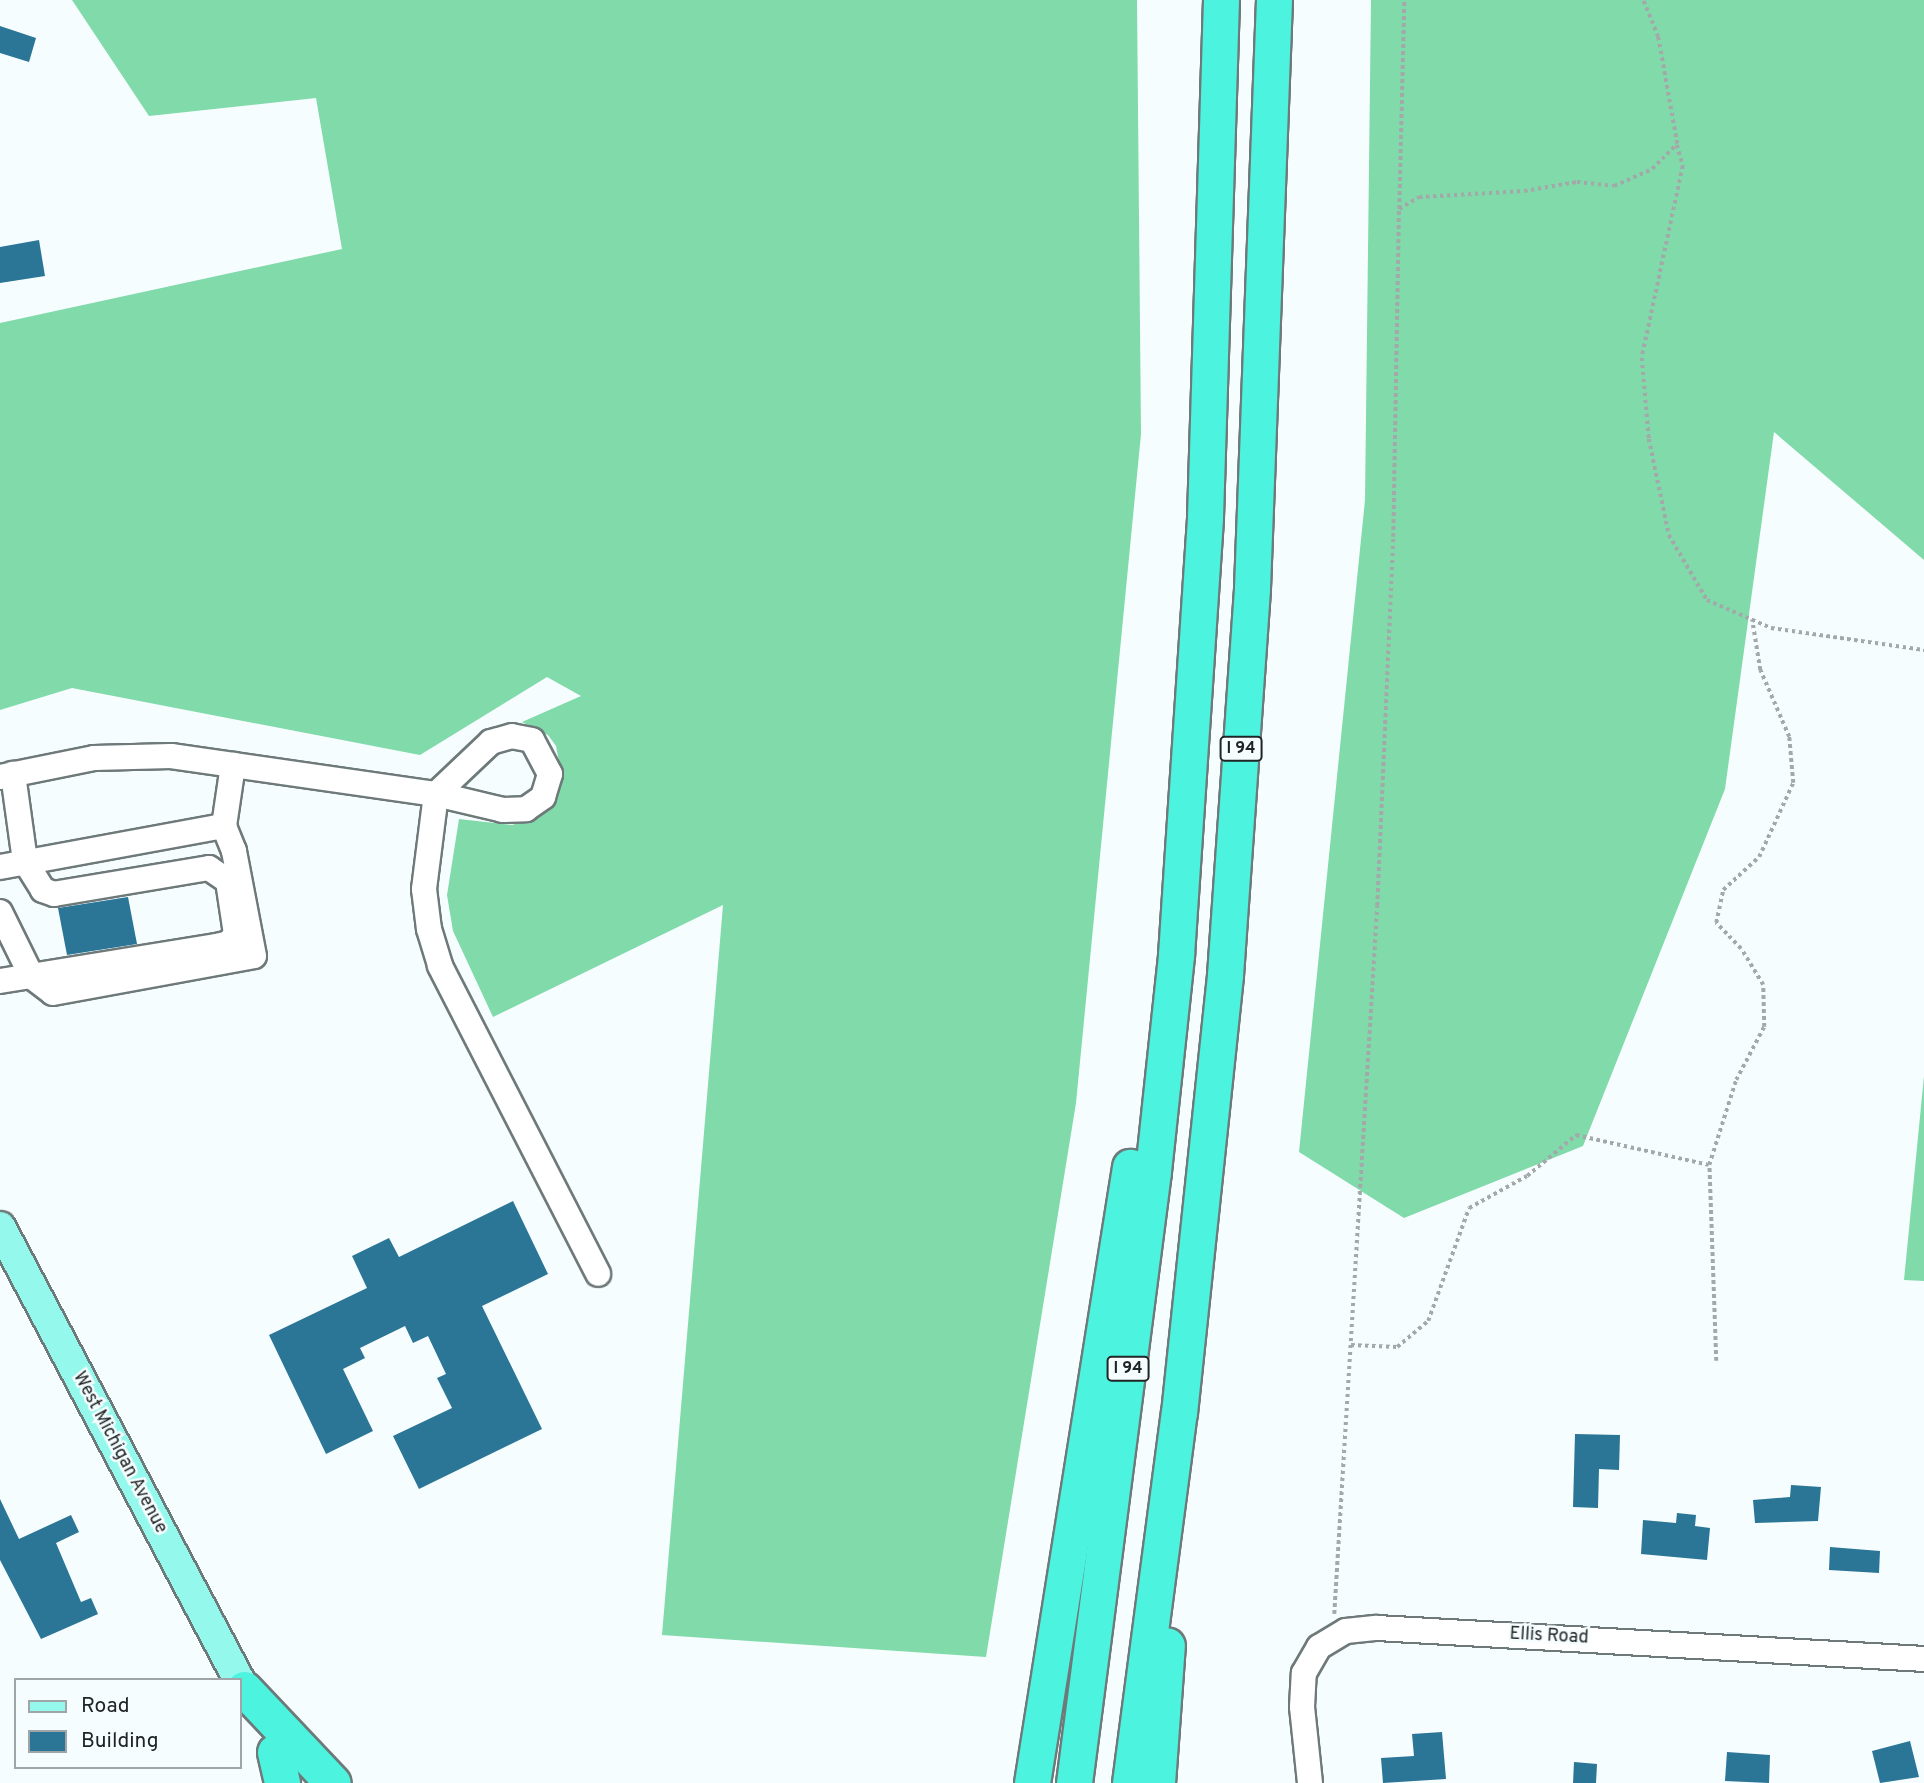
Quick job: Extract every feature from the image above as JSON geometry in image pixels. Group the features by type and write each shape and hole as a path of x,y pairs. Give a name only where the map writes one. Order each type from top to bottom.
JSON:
{"highway":[{"name":"I 94","path":"1074,1783 1153,1171 1176,955 1205,517 1221,0"},
{"name":"I 94","path":"1130,1783 1202,1210 1230,906 1253,574 1274,0"},
{"path":"1032,1783 1130,1165 1158,1012 1176,955"},
{"path":"1157,1783 1167,1695 1168,1495"},
{"path":"242,1685 333,1783"}],"main road":[{"name":"West Michigan Avenue","path":"0,1227 238,1678"},
{"name":"West Michigan Avenue","path":"242,1686 279,1767 292,1783"}],"street":[{"path":"0,981 229,943 236,923 228,881 209,868 54,894 43,890 25,861 6,776 133,754 233,765 436,794 424,889 440,966 598,1274"},
{"path":"0,912 32,977 53,993 254,956 234,851 224,826 233,765"},
{"path":"0,867 224,826"},
{"name":"Ellis Road","path":"1339,1634 1377,1628 1924,1659"},
{"path":"1310,1783 1302,1707 1304,1673 1319,1647 1339,1634"}],"path":[{"path":"1339,1634 1332,1610 1351,1345 1392,564 1404,0"},
{"path":"1643,0 1658,37 1683,166 1642,358 1649,439 1669,535 1707,600 1771,628 1924,650"},
{"path":"1399,209 1419,197 1524,191 1577,182 1614,186 1653,169 1677,144"},
{"path":"1716,1361 1709,1165 1736,1080 1764,1027 1763,985 1741,949 1716,923 1723,890 1759,857 1793,783 1789,737 1760,670 1752,620"},
{"path":"1351,1345 1397,1347 1428,1321 1469,1208 1527,1175 1576,1135 1709,1165"}],"green space":[{"path":"72,0 1137,0 1141,434 1076,1103 986,1657 662,1635 723,905 493,1017 453,931 447,895 459,819 512,825 541,816 552,806 562,777 556,746 548,735 522,722 581,696 547,677 420,755 72,688 0,710 0,323 342,249 316,98 149,116"},
{"path":"1371,0 1924,0 1924,560 1774,432 1725,789 1583,1146 1404,1218 1299,1152 1365,500"},
{"path":"1924,1076 1924,1281 1904,1280"}],"building":[{"path":"0,26 36,38 29,62 0,53"},
{"path":"39,240 45,276 0,283 0,247"},
{"path":"128,897 137,944 67,955 58,908"},
{"path":"513,1201 548,1274 482,1306 542,1429 419,1489 393,1436 452,1408 437,1378 446,1374 428,1336 413,1343 405,1326 360,1348 365,1358 343,1369 373,1431 326,1454 269,1335 367,1288 352,1256 389,1238 399,1257"},
{"path":"1575,1434 1620,1435 1619,1470 1599,1469 1598,1508 1573,1507"},
{"path":"1791,1485 1821,1487 1818,1521 1755,1523 1753,1500 1790,1497"},
{"path":"0,1499 19,1539 71,1515 79,1532 56,1543 81,1602 91,1598 98,1614 41,1639 0,1560"},
{"path":"1677,1513 1696,1515 1695,1526 1710,1528 1707,1560 1641,1554 1643,1520 1676,1523"},
{"path":"1830,1547 1880,1551 1879,1573 1829,1570"},
{"path":"1442,1732 1446,1779 1383,1783 1381,1758 1414,1756 1412,1734"},
{"path":"1910,1741 1919,1777 1880,1783 1872,1751"},
{"path":"1727,1752 1770,1755 1769,1783 1725,1781"},
{"path":"1574,1762 1597,1764 1596,1783 1573,1783"}]}
